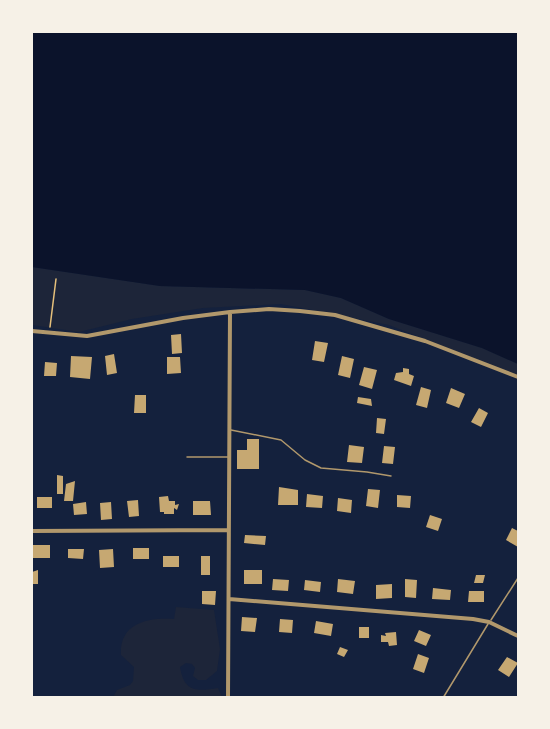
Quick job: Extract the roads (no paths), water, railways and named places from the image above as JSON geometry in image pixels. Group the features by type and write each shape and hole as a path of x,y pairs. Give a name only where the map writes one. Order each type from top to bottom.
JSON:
{"street":[{"path":"32,331 87,336 183,318 269,309 334,315 425,341 519,377"},
{"path":"228,698 230,312"},
{"path":"32,531 228,530"},
{"path":"229,599 489,622 519,636"}],"lane":[{"path":"230,430 281,440 305,460 321,468 368,471 391,476"},
{"path":"187,457 229,457"},
{"path":"443,698 489,622 519,578"}]}
